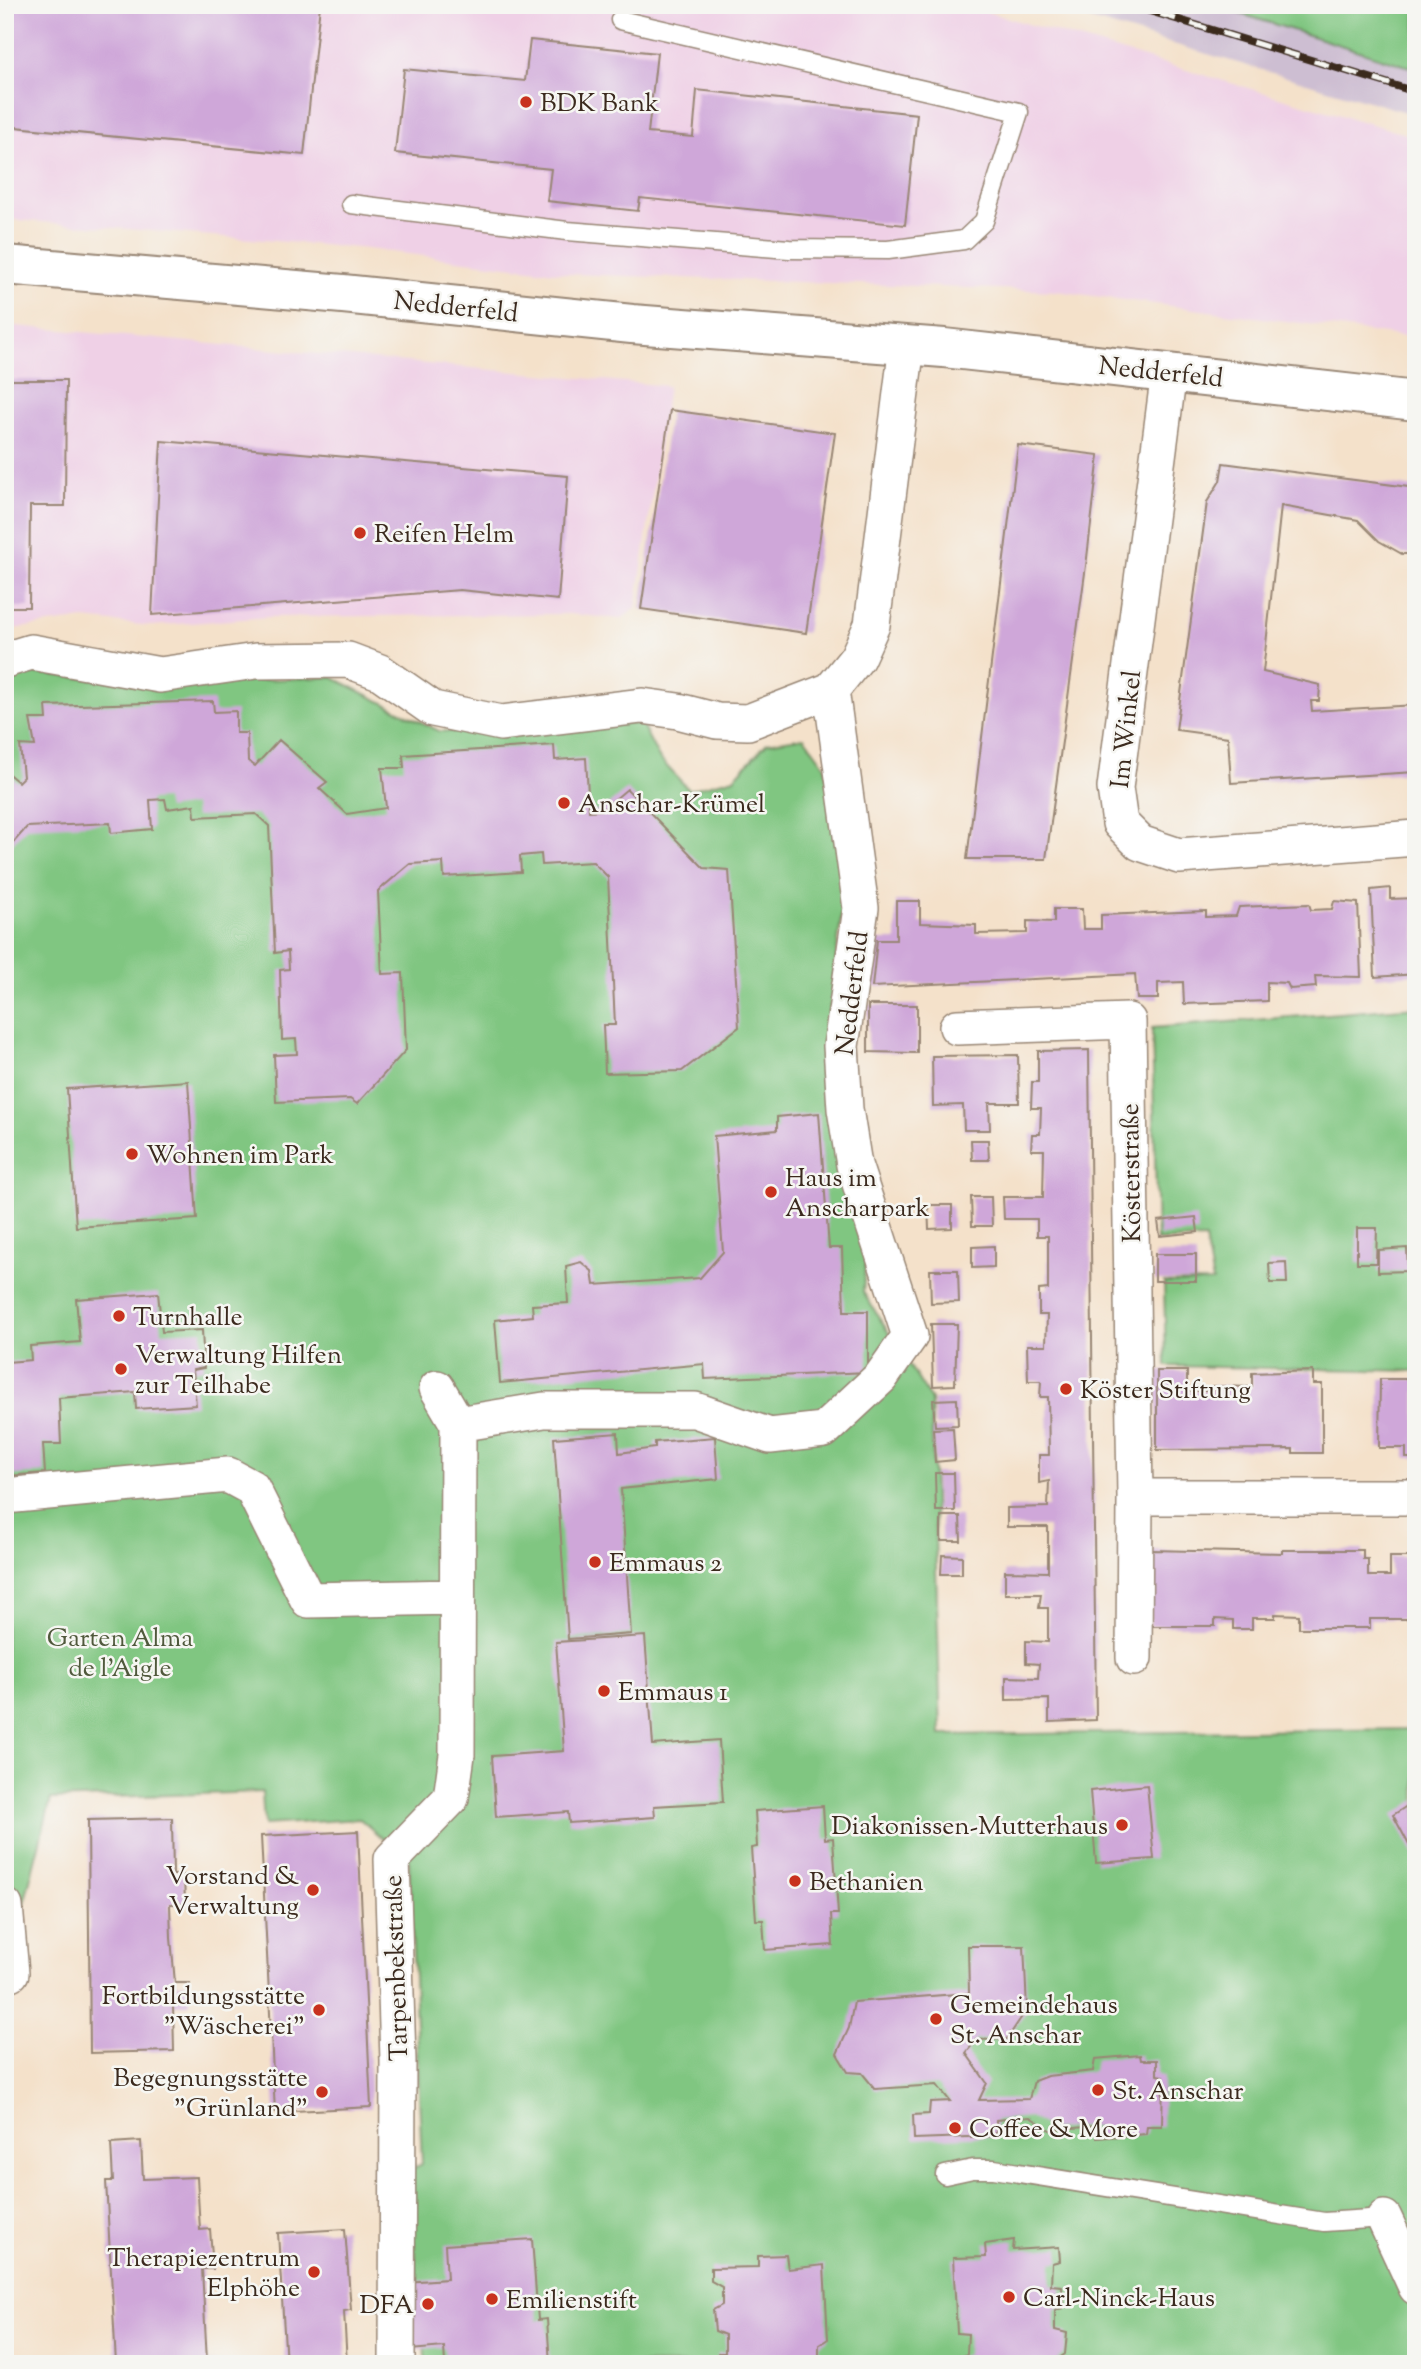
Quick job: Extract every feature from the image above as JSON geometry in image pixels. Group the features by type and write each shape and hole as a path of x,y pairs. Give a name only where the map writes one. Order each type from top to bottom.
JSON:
{"main road":[{"name":"Nedderfeld","path":"5,265 632,324 907,345 1416,401"}],"street":[{"path":"5,660 31,652 160,675 256,661 348,660 380,672 433,709 501,723 642,706 678,711 717,721 748,722 831,690 857,659 872,625 907,345"},
{"name":"Im Winkel","path":"1169,372 1115,788 1121,823 1140,843 1179,856 1416,838"},
{"name":"Nedderfeld","path":"458,1424 544,1410 695,1410 769,1436 824,1430 881,1377 910,1336 854,1165 845,1109 841,1046 861,908 831,690"},
{"name":"Kösterstraße","path":"957,1027 1128,1021 1135,1497 1134,1658"},
{"path":"437,1388 458,1424"},
{"name":"Tarpenbekstraße","path":"397,2364 398,2061 392,1859 451,1798 457,1755 458,1424"},
{"path":"5,1496 228,1475 253,1488 308,1600 456,1597"},
{"path":"1135,1497 1416,1497"},
{"path":"5,1906 11,1973"},
{"path":"1384,2218 1416,2287"}],"lane":[{"path":"351,204 567,231 789,249 888,250 964,240 984,222 1019,112 620,20"},
{"path":"945,2175 973,2169 994,2169 1324,2222 1384,2218"}],"shaded area":[{"path":"5,5 963,5 1416,137 1416,338 1056,291 571,274 359,248 5,219"},
{"path":"1040,5 1213,5 1416,69 1416,115"},
{"path":"5,325 668,386 636,608 621,619 569,614 269,617 152,626 84,619 5,630"}],"green space":[{"path":"1213,5 1416,5 1416,69"},
{"name":"Garten Alma de l'Aigle","path":"23,672 154,685 332,677 439,731 501,733 641,723 659,758 689,790 734,778 767,743 804,737 825,766 847,868 829,1017 867,1246 863,1292 931,1400 941,1735 1416,1729 1416,2364 426,2364 406,2172 422,2164 409,1861 360,1819 264,1825 262,1792 51,1799 5,1977 5,678"},
{"path":"1416,1007 1416,1371 1166,1366 1164,1283 1213,1282 1205,1239 1157,1241 1152,1028"}],"building":[{"path":"5,5 320,5 304,155 5,126"},
{"path":"530,40 657,53 648,133 693,137 697,90 917,114 905,225 640,198 638,211 547,201 551,169 395,153 404,69 525,81"},
{"path":"5,380 66,380 65,506 30,506 29,607 5,607"},
{"path":"670,410 835,433 806,633 641,609"},
{"name":"Reifen Helm","path":"161,441 568,476 558,600 460,590 152,615"},
{"path":"1018,445 1099,455 1087,558 1046,859 967,859"},
{"path":"1223,463 1416,488 1416,554 1402,554 1379,541 1358,520 1281,506 1263,672 1320,685 1319,701 1311,701 1312,711 1416,705 1416,772 1231,783 1228,737 1176,730 1207,502 1220,481"},
{"path":"213,701 214,712 236,711 236,733 247,733 248,761 255,766 279,740 327,782 319,788 347,814 386,808 382,768 404,768 403,755 554,745 555,760 586,758 589,811 602,810 627,789 704,868 729,870 739,1027 682,1071 605,1073 603,1025 615,1025 608,877 593,862 542,865 541,854 520,856 521,872 444,877 443,862 410,864 378,891 382,974 403,973 406,1050 357,1104 350,1099 276,1102 274,1055 297,1054 296,1039 282,1040 280,970 289,969 288,951 275,953 269,826 256,814 195,817 194,805 167,809 165,799 150,800 152,829 111,833 110,823 27,827 5,852 5,771 18,782 23,777 20,745 35,746 30,719 47,719 46,706"},
{"path":"1390,888 1390,899 1416,898 1416,974 1375,977 1371,890"},
{"path":"896,901 920,901 920,923 976,925 976,934 1027,933 1027,921 1054,922 1054,909 1082,909 1083,929 1101,929 1101,915 1206,911 1206,917 1236,916 1239,907 1309,904 1311,910 1332,909 1334,901 1358,903 1361,977 1315,976 1316,987 1290,989 1287,983 1267,982 1267,1001 1184,1004 1183,982 1158,983 1158,999 1137,999 1135,974 872,987 877,940 896,940"},
{"path":"868,1005 917,1005 917,1053 868,1052"},
{"name":"Köster Stiftung","path":"1089,1050 1096,1720 1049,1722 1049,1699 1006,1700 1006,1677 1038,1678 1039,1664 1026,1663 1026,1641 1048,1642 1048,1608 1039,1608 1041,1594 1005,1594 1005,1571 1048,1572 1048,1527 1007,1527 1007,1508 1048,1507 1049,1481 1039,1483 1039,1455 1049,1455 1048,1397 1040,1397 1041,1381 1028,1381 1027,1345 1046,1345 1047,1315 1039,1315 1039,1290 1048,1289 1048,1236 1037,1236 1037,1219 1004,1219 1003,1197 1043,1197 1044,1150 1031,1150 1032,1134 1040,1134 1041,1108 1031,1108 1032,1082 1038,1082 1038,1051"},
{"path":"1018,1055 1019,1103 989,1103 990,1130 964,1130 963,1105 933,1106 932,1056"},
{"name":"Wohnen im Park","path":"188,1081 197,1219 76,1227 67,1089"},
{"name":"Haus im Anscharpark","path":"819,1113 829,1248 842,1248 844,1311 868,1311 868,1372 705,1379 704,1364 500,1383 495,1320 533,1316 532,1305 568,1303 566,1266 581,1262 592,1271 594,1285 700,1278 723,1252 714,1136 777,1130 777,1117"},
{"path":"971,1140 988,1140 989,1160 972,1160"},
{"path":"971,1197 991,1197 992,1226 972,1226"},
{"path":"928,1205 952,1205 952,1228 929,1229"},
{"path":"1196,1217 1198,1232 1160,1236 1158,1221"},
{"path":"1357,1228 1377,1228 1376,1263 1357,1263"},
{"path":"994,1246 994,1267 972,1268 972,1247"},
{"path":"1407,1248 1408,1271 1378,1272 1378,1250"},
{"path":"1155,1254 1196,1254 1196,1281 1155,1281"},
{"path":"1286,1262 1287,1283 1270,1283 1269,1263"},
{"path":"930,1270 958,1270 959,1302 931,1303"},
{"path":"158,1293 162,1332 202,1330 204,1368 193,1370 196,1405 136,1409 135,1392 59,1398 61,1444 43,1444 45,1473 5,1476 7,1362 31,1360 30,1346 80,1342 76,1299"},
{"path":"931,1324 957,1324 955,1385 933,1386"},
{"path":"1157,1371 1187,1371 1187,1391 1212,1391 1212,1386 1252,1387 1252,1373 1313,1371 1313,1384 1322,1384 1322,1453 1293,1453 1293,1449 1157,1450"},
{"path":"1380,1379 1416,1379 1416,1458 1406,1458 1406,1448 1379,1448"},
{"path":"957,1399 958,1425 935,1426 933,1400"},
{"path":"953,1428 955,1460 935,1462 933,1429"},
{"name":"Emmaus 2","path":"618,1433 619,1453 655,1448 655,1442 715,1437 718,1479 621,1489 631,1634 568,1639 554,1438"},
{"path":"935,1473 954,1473 955,1511 936,1511"},
{"path":"941,1516 960,1516 961,1541 941,1541"},
{"path":"1151,1550 1282,1553 1282,1550 1363,1550 1363,1559 1368,1559 1368,1576 1390,1576 1390,1557 1416,1557 1416,1619 1370,1619 1370,1628 1299,1628 1299,1615 1275,1614 1275,1618 1252,1618 1252,1629 1233,1629 1233,1620 1215,1619 1215,1626 1150,1626"},
{"path":"942,1555 962,1556 962,1574 941,1574"},
{"name":"Emmaus 1","path":"645,1636 653,1745 719,1740 723,1802 654,1806 655,1817 569,1823 568,1812 496,1817 492,1756 564,1751 556,1642"},
{"name":"Diakonissen-Mutterhaus","path":"1147,1785 1154,1859 1096,1863 1090,1791"},
{"path":"1416,1800 1416,1858 1393,1815"},
{"name":"Bethanien","path":"823,1806 825,1839 833,1838 838,1914 831,1914 833,1945 765,1950 763,1920 756,1920 751,1848 757,1847 755,1811"},
{"path":"172,1818 173,1875 184,1875 185,1904 170,1904 175,1983 190,1983 190,2004 173,2005 174,2051 90,2053 88,1820"},
{"path":"358,1831 371,2107 275,2112 261,1836"},
{"path":"968,1946 1024,1946 1027,2009 1007,2039 976,2040 966,2053 987,2083 979,2100 1029,2099 1034,2081 1047,2076 1093,2071 1095,2059 1140,2055 1141,2060 1157,2060 1157,2075 1163,2076 1162,2126 1147,2126 1146,2134 1097,2138 1097,2126 1050,2130 1030,2117 996,2120 996,2136 914,2139 913,2115 929,2114 930,2102 950,2101 937,2085 875,2089 862,2073 848,2072 837,2054 849,2028 854,2002 969,1993"},
{"path":"141,2141 143,2179 197,2177 200,2230 210,2229 213,2269 202,2269 207,2361 217,2364 116,2364 106,2181 113,2181 111,2143"},
{"name":"Therapiezentrum Elphöhe","path":"345,2229 351,2310 344,2311 347,2364 286,2364 278,2233"},
{"name":"Emilienstift","path":"532,2239 538,2320 547,2319 550,2364 445,2364 444,2347 410,2350 405,2282 447,2279 445,2245"},
{"name":"Carl-Ninck-Haus","path":"1014,2240 1013,2250 1059,2247 1060,2261 1052,2263 1051,2285 1062,2286 1063,2308 1055,2310 1055,2330 1067,2333 1065,2354 1057,2360 1058,2364 957,2364 957,2358 967,2354 968,2334 957,2333 953,2258 986,2257 985,2244"},
{"path":"786,2255 788,2269 824,2265 828,2339 819,2345 819,2361 824,2364 717,2364 718,2353 725,2353 725,2335 715,2331 713,2310 722,2305 722,2287 711,2281 711,2268 758,2267 758,2256"}],"railway":[{"path":"1130,5 1416,92"}],"place":[{"name":"BDK Bank","path":"526,102"},
{"name":"Reifen Helm","path":"360,533"},
{"name":"Anschar-Krümel","path":"564,803"},
{"name":"Wohnen im Park","path":"132,1154"},
{"name":"Haus im Anscharpark","path":"771,1192"},
{"name":"Turnhalle","path":"119,1316"},
{"name":"Verwaltung Hilfen zur Teilhabe","path":"121,1369"},
{"name":"Köster Stiftung","path":"1066,1389"},
{"name":"Emmaus 2","path":"595,1562"},
{"name":"Emmaus 1","path":"604,1691"},
{"name":"Diakonissen-Mutterhaus","path":"1122,1825"},
{"name":"Bethanien","path":"795,1881"},
{"name":"Vorstand & Verwaltung","path":"313,1890"},
{"name":"Fortbildungsstätte \"Wäscherei\"","path":"319,2010"},
{"name":"Gemeindehaus St. Anschar","path":"936,2019"},
{"name":"St. Anschar","path":"1098,2090"},
{"name":"Begegnungsstätte \"Grünland\"","path":"322,2092"},
{"name":"Coffee & More","path":"955,2128"},
{"name":"Therapiezentrum Elphöhe","path":"314,2272"},
{"name":"Carl-Ninck-Haus","path":"1009,2297"},
{"name":"Emilienstift","path":"492,2299"},
{"name":"DFA","path":"428,2304"}]}
